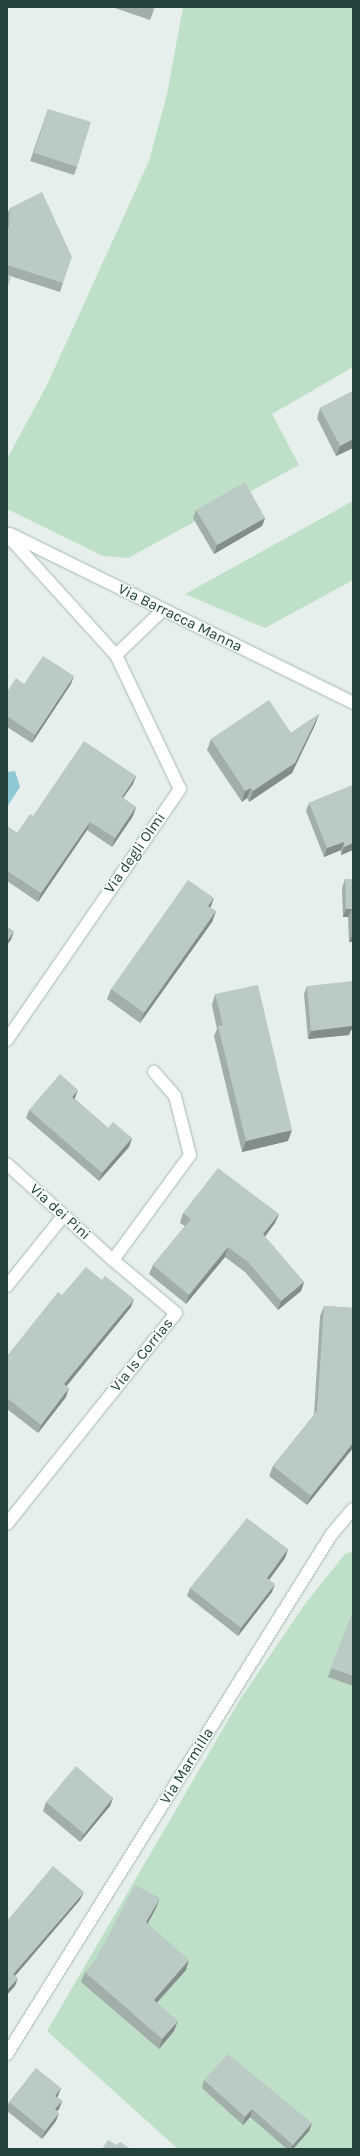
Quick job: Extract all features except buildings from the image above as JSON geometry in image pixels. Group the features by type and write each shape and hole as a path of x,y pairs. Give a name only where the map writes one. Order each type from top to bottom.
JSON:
{"street":[{"name":"Via Barracca Manna","path":"7,534 353,703"},
{"name":"Via degli Olmi","path":"7,534 116,655 180,789 7,1040"},
{"path":"116,655 163,610"},
{"path":"113,1260 190,1155 175,1096 154,1072"},
{"name":"Via dei Pini","path":"7,1164 113,1260"},
{"path":"7,1286 64,1216"},
{"name":"Via Is Corrias","path":"7,1524 176,1313 113,1260"},
{"name":"Via Marmilla","path":"7,2054 331,1535 353,1509"}],"green space":[{"path":"183,7 353,7 353,367 272,414 299,465 128,558 103,556 7,509 7,459 47,385 149,161 167,94"},
{"path":"353,501 353,580 265,628 185,594"},
{"path":"353,1551 353,2149 178,2149 47,2031 241,1698 305,1604 345,1554"}],"water":[{"path":"15,771 20,787 7,807 7,772"}]}
